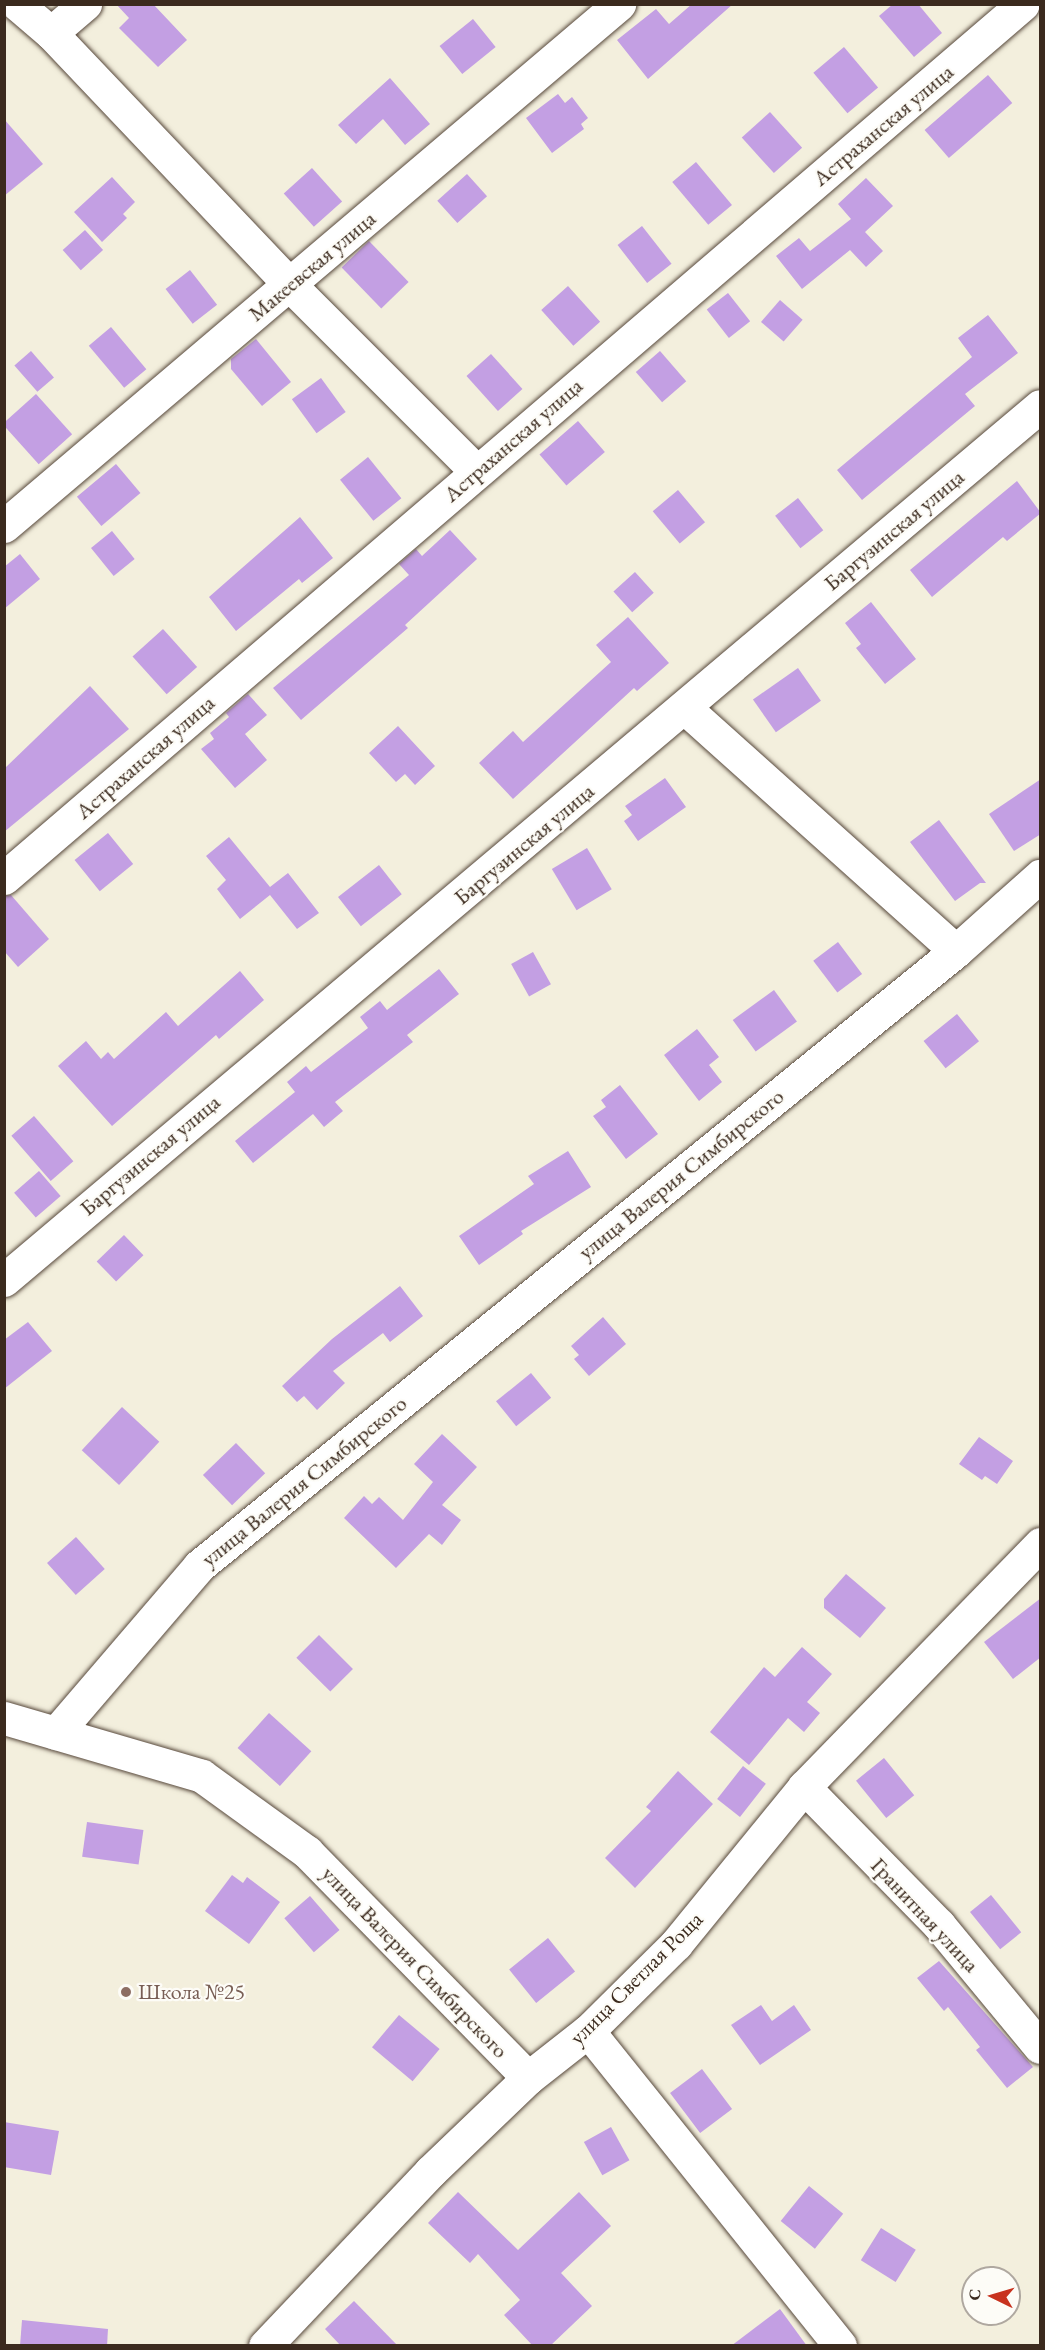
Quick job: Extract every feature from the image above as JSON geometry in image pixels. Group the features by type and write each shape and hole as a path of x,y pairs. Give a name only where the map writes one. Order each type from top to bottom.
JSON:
{"street":[{"path":"17,4 51,33 290,285 476,471"},
{"path":"51,33 85,4"},
{"name":"Макеевская улица","path":"4,526 619,4"},
{"name":"Астраханская улица","path":"4,878 1023,4"},
{"name":"Баргузинская улица","path":"4,1280 1041,406"},
{"path":"684,708 956,951"},
{"name":"улица Валерия Симбирского","path":"528,2078 308,1852 202,1776 56,1733 199,1566 956,951 1041,876"},
{"name":"улица Светлая Роща","path":"265,2346 430,2172 528,2078 588,2031 676,1944 804,1787 1036,1560"},
{"path":"4,1718 56,1733"},
{"name":"Гранитная улица","path":"804,1787 939,1925 1041,2047"},
{"path":"588,2031 840,2346"}],"building":[{"path":"116,4 153,4 187,40 158,67 119,28 129,18"},
{"path":"692,4 733,4 648,79 617,40 656,9 669,24"},
{"path":"893,4 918,4 942,33 914,57 879,16"},
{"path":"473,19 496,47 462,74 440,46"},
{"path":"844,47 878,88 847,113 813,73"},
{"path":"988,75 1012,103 949,158 925,130"},
{"path":"390,78 430,124 405,145 383,119 356,144 338,125"},
{"path":"558,94 565,103 572,97 588,118 581,124 584,129 552,153 526,118"},
{"path":"770,112 802,148 774,173 742,137"},
{"path":"4,119 43,164 4,196"},
{"path":"696,162 732,205 708,225 672,182"},
{"path":"312,168 342,201 314,227 284,193"},
{"path":"467,174 487,196 457,223 437,201"},
{"path":"112,177 135,202 123,214 127,218 102,242 74,212"},
{"path":"866,178 893,206 865,232 883,251 866,267 850,250 802,289 776,256 799,238 810,251 851,219 838,204"},
{"path":"642,226 672,264 647,283 618,245"},
{"path":"85,230 103,250 81,270 63,250"},
{"path":"369,241 409,282 381,308 342,267"},
{"path":"190,270 217,305 193,324 166,289"},
{"path":"568,286 600,322 573,346 541,310"},
{"path":"728,293 750,321 729,338 707,310"},
{"path":"780,300 803,320 784,342 761,322"},
{"path":"988,315 1018,353 965,394 975,406 862,500 837,470 972,357 958,338"},
{"path":"111,327 146,369 124,388 89,346"},
{"path":"256,339 291,382 262,406 231,369 231,359"},
{"path":"31,351 54,377 37,392 14,365"},
{"path":"660,351 686,381 662,402 636,372"},
{"path":"491,354 522,389 498,411 466,376"},
{"path":"321,378 346,412 317,433 292,399"},
{"path":"36,394 72,434 39,464 4,426 4,423"},
{"path":"578,421 605,452 566,485 540,454"},
{"path":"368,457 401,498 373,521 340,480"},
{"path":"116,464 140,493 101,526 77,497"},
{"path":"1017,481 1041,513 1007,541 1003,537 932,597 910,570"},
{"path":"678,490 705,522 680,543 653,511"},
{"path":"798,498 823,530 800,548 775,516"},
{"path":"300,517 333,558 302,583 299,579 236,631 209,597"},
{"path":"450,530 477,559 405,625 408,628 301,720 273,688 409,575 399,564 416,549 422,556"},
{"path":"112,531 135,559 114,576 91,548"},
{"path":"20,554 40,579 4,609 4,567"},
{"path":"635,572 654,593 632,612 613,591"},
{"path":"871,602 916,659 885,684 856,648 861,644 845,623"},
{"path":"628,617 669,663 637,691 634,688 513,799 479,763 513,731 523,742 611,662 596,645"},
{"path":"163,629 197,667 167,694 133,656"},
{"path":"798,668 821,701 776,732 753,700"},
{"path":"90,686 129,729 4,832 4,769"},
{"path":"248,694 267,715 245,734 267,760 235,788 201,749 214,739 210,733 229,717 226,713"},
{"path":"398,726 435,766 415,785 405,774 396,782 369,753"},
{"path":"665,778 686,807 638,841 624,821 632,815 625,806"},
{"path":"1041,779 1041,834 1014,851 989,814"},
{"path":"939,820 986,883 980,883 955,901 910,842"},
{"path":"108,833 133,864 100,891 75,860"},
{"path":"229,837 270,887 288,873 319,913 297,929 270,895 240,919 217,889 226,880 206,856"},
{"path":"587,848 612,889 577,910 552,869"},
{"path":"379,865 402,894 361,926 338,897"},
{"path":"11,895 49,939 18,967 4,951 4,896"},
{"path":"838,942 862,974 837,993 813,961"},
{"path":"533,952 551,984 529,996 511,964"},
{"path":"439,969 459,994 407,1035 413,1042 335,1102 343,1111 324,1127 313,1114 253,1163 235,1141 295,1092 287,1082 306,1066 311,1072 368,1028 360,1017 380,1001 387,1010"},
{"path":"240,971 264,1000 219,1039 216,1035 112,1126 58,1066 86,1041 101,1059 108,1052 114,1059 166,1012 178,1026"},
{"path":"774,990 797,1022 756,1052 733,1020"},
{"path":"957,1014 979,1041 946,1068 924,1041"},
{"path":"697,1029 719,1057 709,1065 722,1082 699,1101 664,1055"},
{"path":"620,1085 658,1134 626,1159 593,1116 606,1107 601,1100"},
{"path":"34,1116 73,1161 51,1181 11,1136"},
{"path":"568,1151 591,1187 521,1231 523,1234 479,1265 459,1236 534,1184 528,1176"},
{"path":"39,1171 61,1196 36,1218 14,1193"},
{"path":"124,1235 143,1255 116,1282 97,1261"},
{"path":"400,1286 423,1316 390,1342 383,1333 333,1371 345,1383 317,1410 304,1396 297,1402 282,1386 332,1339"},
{"path":"603,1317 626,1344 589,1376 574,1359 579,1355 571,1346"},
{"path":"28,1322 52,1351 4,1389 4,1340"},
{"path":"531,1373 551,1398 516,1426 496,1401"},
{"path":"122,1407 159,1442 119,1485 82,1450"},
{"path":"442,1434 477,1467 442,1505 461,1520 442,1545 429,1534 396,1568 344,1518 364,1496 372,1504 379,1497 403,1520 433,1482 414,1464"},
{"path":"979,1437 1013,1461 997,1484 985,1476 982,1480 959,1464"},
{"path":"236,1443 265,1473 232,1505 203,1475"},
{"path":"76,1537 105,1569 76,1595 47,1563"},
{"path":"846,1574 886,1608 860,1638 824,1608 824,1599"},
{"path":"1041,1598 1041,1657 1013,1679 984,1642"},
{"path":"319,1635 353,1669 330,1692 296,1658"},
{"path":"802,1647 832,1674 807,1702 820,1713 804,1732 788,1718 749,1765 710,1732 764,1667 775,1677"},
{"path":"269,1713 311,1751 280,1786 238,1748"},
{"path":"884,1758 914,1795 886,1818 856,1781"},
{"path":"743,1766 766,1784 740,1817 717,1799"},
{"path":"678,1771 713,1804 635,1888 605,1858 651,1811 646,1807"},
{"path":"87,1822 143,1830 139,1865 82,1857"},
{"path":"232,1875 243,1883 247,1877 280,1902 249,1944 205,1911"},
{"path":"991,1895 1021,1932 1000,1949 970,1912"},
{"path":"310,1896 340,1930 314,1952 284,1918"},
{"path":"548,1938 575,1971 536,2003 509,1969"},
{"path":"939,1961 1033,2067 1007,2088 976,2050 980,2047 948,2007 944,2011 917,1978"},
{"path":"761,2005 772,2021 794,2005 811,2030 760,2065 731,2025"},
{"path":"399,2015 440,2049 413,2081 372,2047"},
{"path":"702,2069 732,2109 700,2133 670,2093"},
{"path":"4,2122 59,2131 51,2175 4,2167"},
{"path":"611,2127 629,2160 602,2175 584,2142"},
{"path":"809,2186 843,2214 815,2249 781,2221"},
{"path":"458,2192 518,2250 579,2192 611,2226 561,2273 592,2306 550,2346 533,2346 504,2315 520,2300 478,2254 470,2263 428,2223"},
{"path":"881,2228 916,2250 896,2282 861,2260"},
{"path":"354,2301 398,2346 341,2346 325,2329"},
{"path":"780,2309 807,2346 731,2346"},
{"path":"22,2320 108,2329 107,2346 20,2346"}],"place":[{"name":"Школа №25","path":"126,1992"}]}
